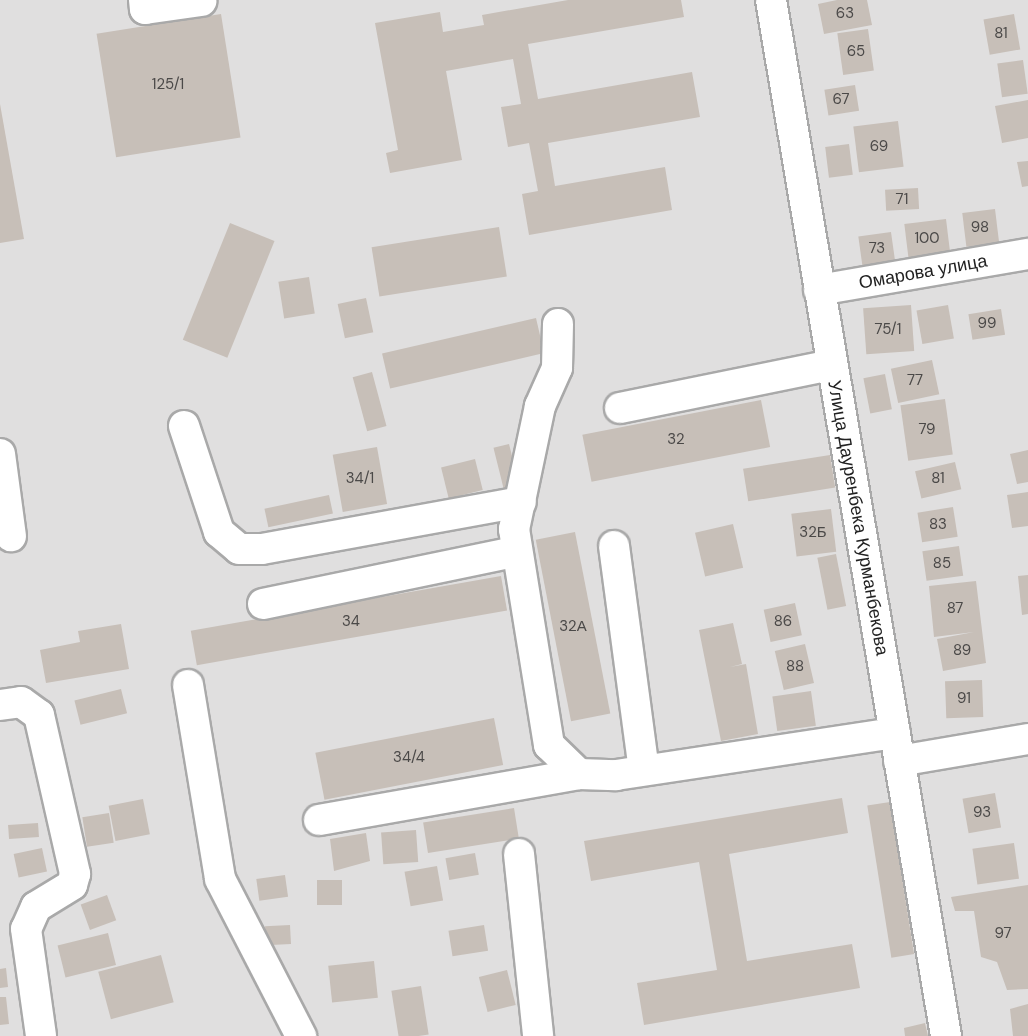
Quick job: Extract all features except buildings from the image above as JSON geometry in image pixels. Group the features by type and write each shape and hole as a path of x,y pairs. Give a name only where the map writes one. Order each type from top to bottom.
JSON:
{"street":[{"path":"144,0 145,9 201,1"},
{"name":"Улица Дауренбека Курманбекова","path":"771,0 946,1036"},
{"name":"Омарова улица","path":"819,290 1028,254"},
{"path":"558,324 557,368 540,406 514,529 515,552 549,745 579,774"},
{"path":"620,408 831,365"},
{"path":"184,426 219,532 239,549 262,549 521,502"},
{"path":"0,454 11,536"},
{"path":"614,546 644,770"},
{"path":"263,604 515,552"},
{"path":"188,685 220,879 301,1036"},
{"path":"0,705 21,702 39,715 75,874 67,890 36,907 26,929 40,1036"},
{"path":"319,820 579,774 897,747 1028,739"},
{"path":"519,854 538,1036"}],"shaded area":[{"path":"0,0 1028,0 1028,1036 0,1036"}]}
